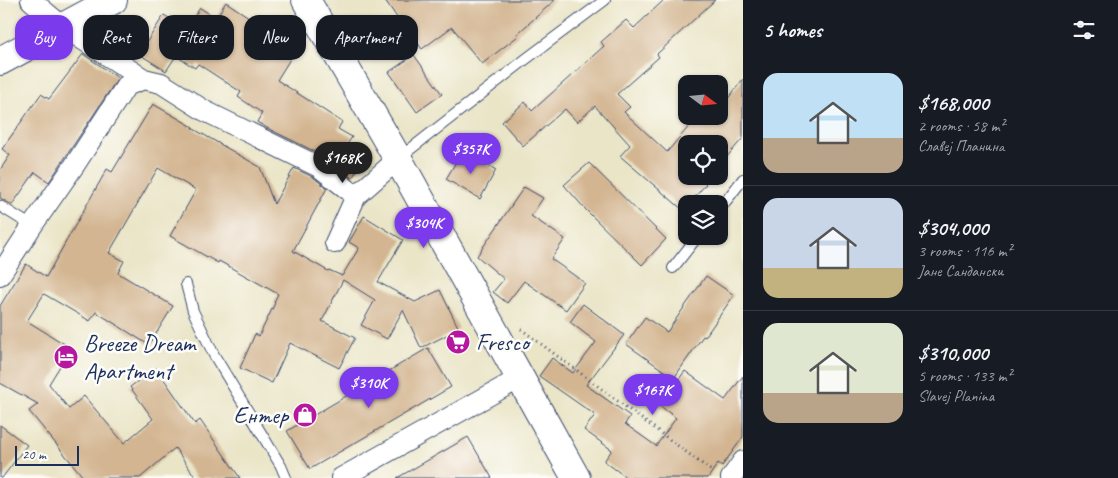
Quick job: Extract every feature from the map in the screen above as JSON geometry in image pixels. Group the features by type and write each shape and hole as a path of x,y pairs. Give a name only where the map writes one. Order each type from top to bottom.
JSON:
{"street":[{"path":"31,0 49,15"},
{"path":"73,22 113,0"},
{"path":"306,0 398,159 576,478"},
{"path":"73,33 144,79 161,84 205,111 319,167 356,196"},
{"path":"0,61 15,53"},
{"path":"0,275 126,86 144,79"},
{"path":"335,243 356,196 398,159"},
{"path":"341,478 520,378"},
{"path":"731,478 743,461"}],"lane":[{"path":"398,159 605,0"},
{"path":"728,198 743,179"},
{"path":"0,206 32,226"},
{"path":"673,268 691,245"},
{"path":"186,284 193,311 214,355 286,478"}],"path":[{"path":"520,328 708,469"}],"building":[{"path":"385,0 555,0 517,34 518,36 482,64 452,27 422,49 418,43 418,15 395,15"},
{"path":"664,0 715,0 657,54 659,57 617,94 630,107 624,112 667,152 678,139 678,185 705,185 697,195 678,195 678,206 620,156 630,145 595,106 577,122 565,109 523,146 502,122 525,102 532,111 604,46 601,42 626,20 634,28"},
{"path":"226,2 246,15 244,15 244,60 289,60 277,80 342,122 338,129 352,137 344,149 363,161 352,178 324,156 257,122 262,113 238,97 241,92 198,64 195,68 182,60 234,60 234,15 218,15"},
{"path":"200,8 211,15 195,15"},
{"path":"159,23 159,60 173,60 166,71 149,60 149,38"},
{"path":"83,54 83,60 92,60 118,78 49,182 35,172 12,205 0,198 0,170 10,155 2,149 41,94 49,99"},
{"path":"407,60 418,60 442,94 417,112 389,72"},
{"path":"743,79 743,138 728,156 728,135 682,135 690,125 728,125 728,99"},
{"path":"153,104 260,167 274,204 294,168 313,177 327,188 293,251 328,271 342,276 359,248 349,242 364,216 403,240 378,282 415,302 440,290 459,329 421,348 403,310 387,339 361,325 375,300 343,280 322,321 355,338 339,368 290,343 272,383 240,368 255,334 259,336 278,294 170,236 196,190 158,168 109,253 124,261 118,273 173,306 149,345 96,312 90,321 44,294 27,321 71,348 49,384 69,409 84,396 124,443 153,419 130,387 156,368 195,424 200,420 240,478 196,478 175,448 140,478 84,478 29,411 38,404 0,383 0,306 26,264 46,277 107,169 112,172"},
{"path":"463,150 496,170 480,199 446,179"},
{"path":"589,163 666,239 642,265 586,210 564,185"},
{"path":"524,187 543,198 531,216 565,239 551,259 585,283 566,310 524,281 507,303 493,292 504,279 477,256"},
{"path":"706,276 734,295 674,378 626,344 645,317 667,332"},
{"path":"583,304 624,335 586,385 630,416 625,424 656,446 676,418 659,405 685,371 725,400 743,376 743,437 722,466 718,463 708,478 627,478 604,461 612,450 584,430 595,415 539,376 552,358 573,373 596,342 570,322"},
{"path":"428,348 451,387 310,469 287,431"},
{"path":"0,425 27,445 2,478 0,478"},
{"path":"468,437 492,478 397,478"}],"place":[{"name":"Fresco","path":"458,342"},
{"name":"Breeze Dream Apartment","path":"66,357"},
{"name":"Ентер","path":"305,415"}]}
